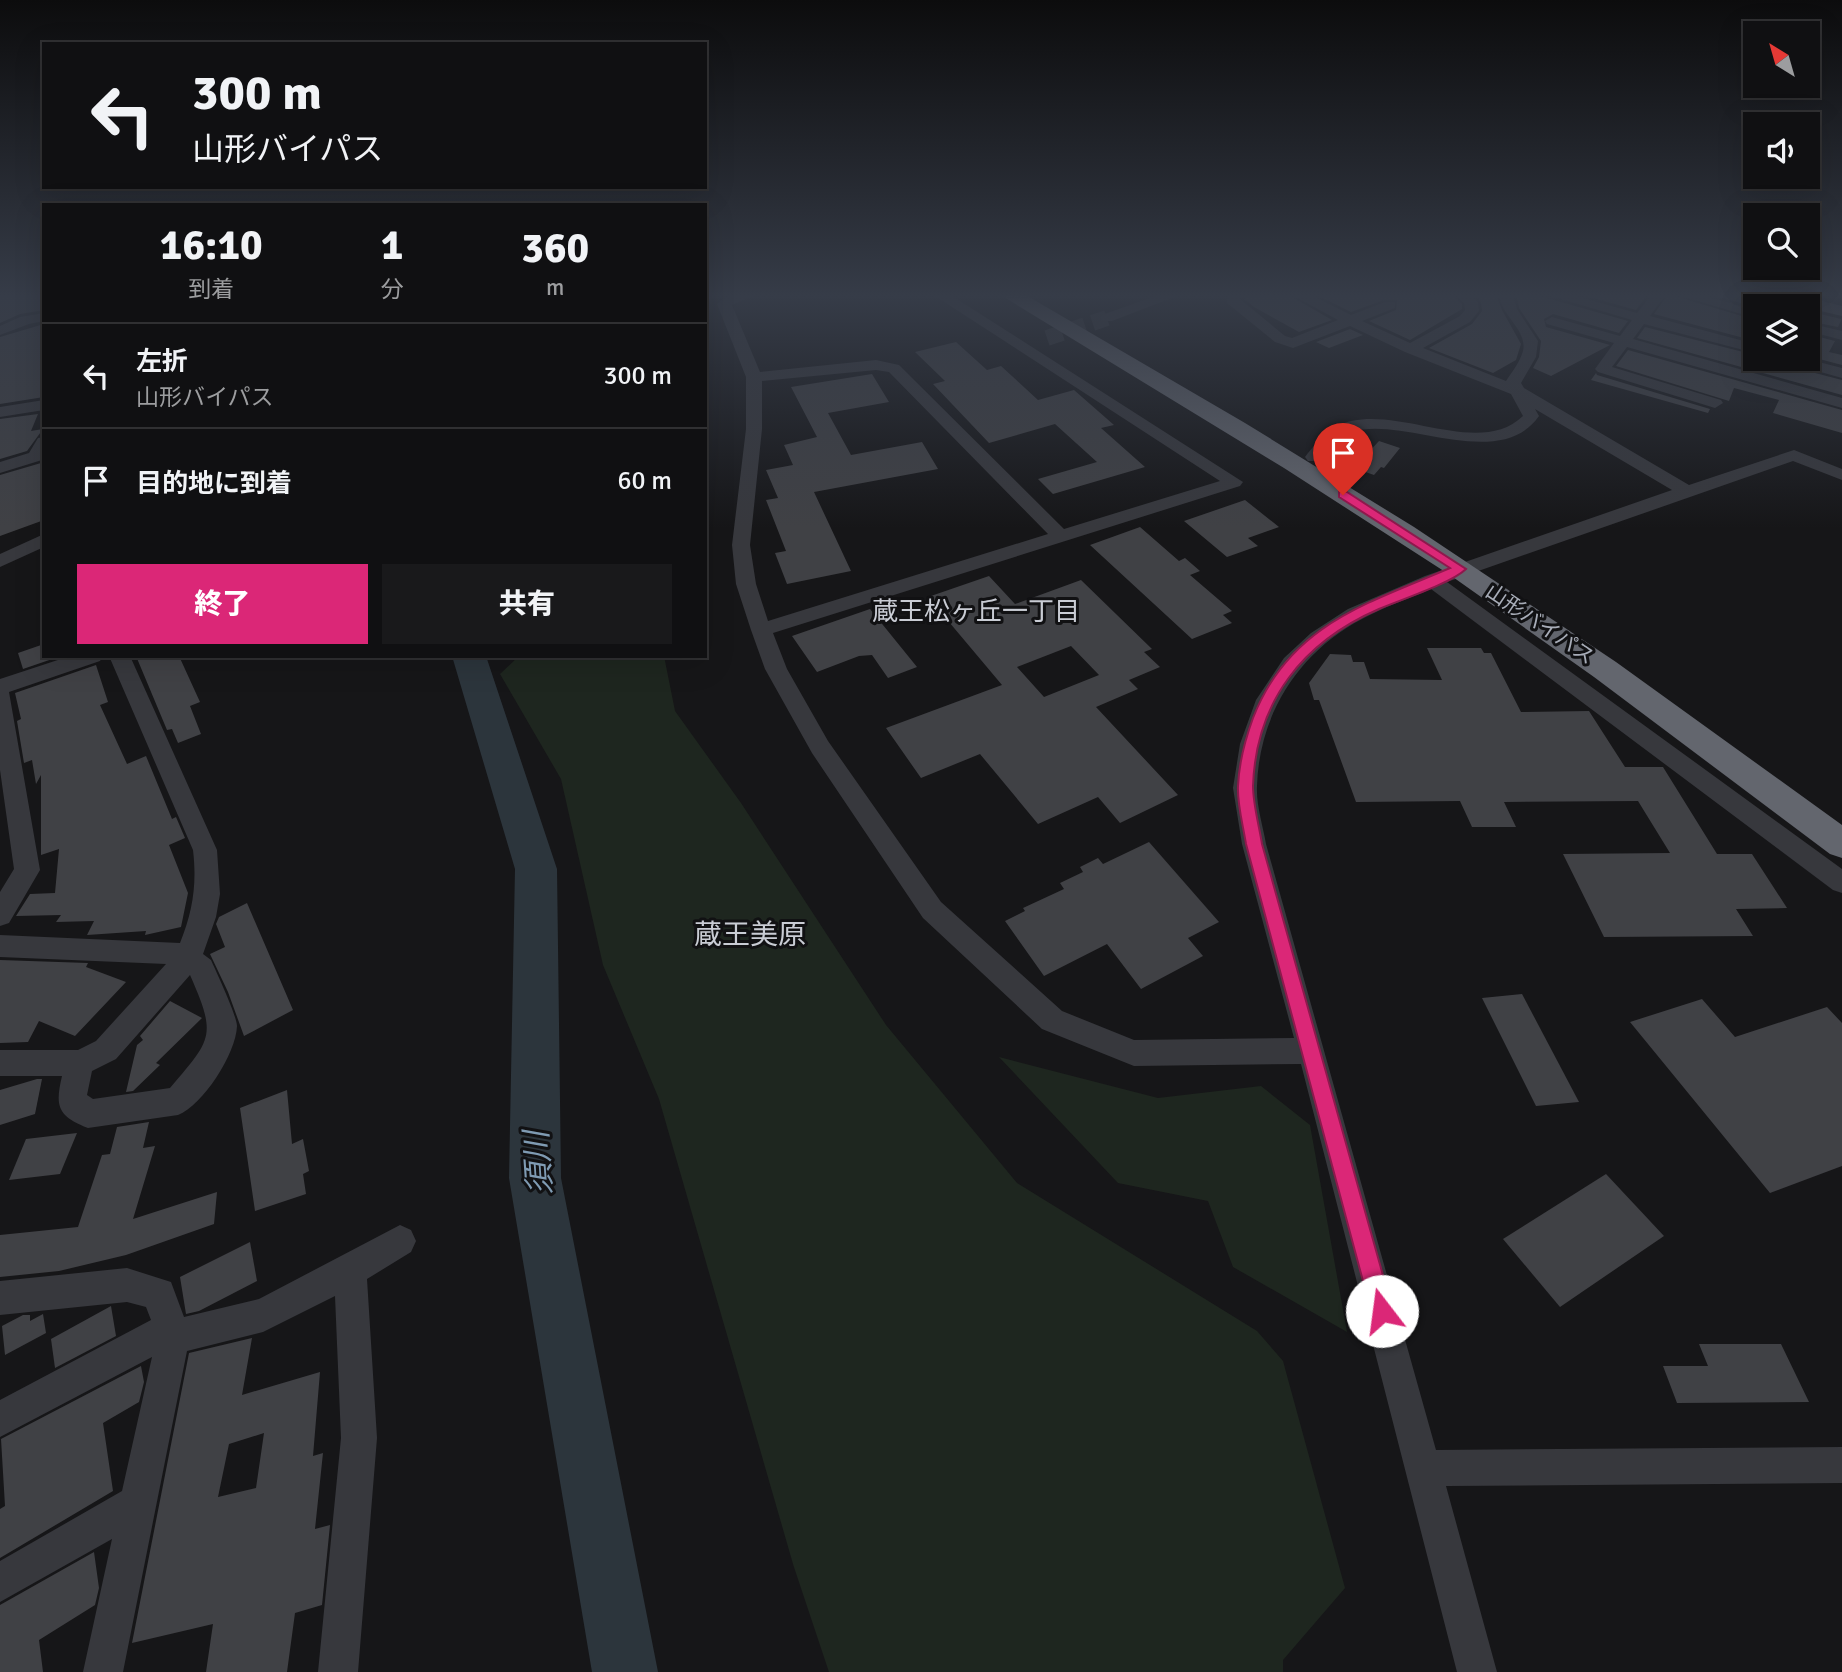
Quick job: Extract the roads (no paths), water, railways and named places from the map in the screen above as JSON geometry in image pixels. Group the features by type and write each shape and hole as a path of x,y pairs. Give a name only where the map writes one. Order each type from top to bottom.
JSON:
{"highway":[{"name":"山形バイパス","path":"1140,372 1471,565 1664,686 1842,820"},
{"name":"山形バイパス","path":"1166,372 1314,457 1471,565 1592,659 1842,844"}],"street":[{"path":"752,372 754,429 741,545 747,584 761,630 776,669 820,747 932,910 1052,1020 1134,1053 1312,1051"},
{"path":"754,377 805,372"},
{"path":"898,372 1059,535"},
{"path":"761,630 1234,482 1071,372"},
{"path":"1469,372 1517,391 1686,491"},
{"path":"1314,457 1334,435 1348,427 1365,425 1474,439 1499,435 1525,425 1531,416 1513,383 1519,372"},
{"path":"1613,372 1715,403"},
{"path":"1732,372 1842,403"},
{"path":"0,412 42,405"},
{"path":"0,468 36,456 42,446"},
{"path":"1477,1672 1312,1051 1254,844 1245,788 1251,744 1267,701 1291,663 1309,646 1354,614 1471,565 1794,455 1842,475"},
{"path":"0,561 42,541"},
{"path":"1432,580 1842,883"},
{"path":"0,687 87,658"},
{"path":"0,1063 80,1063 106,1051 188,958 209,903 205,850 120,658"},
{"path":"0,695 12,834 27,870 0,915"},
{"path":"0,946 176,953 201,968 223,1025 213,1059 178,1101 88,1114 71,1100 80,1063"},
{"path":"0,1419 172,1332 263,1315 350,1271 400,1241"},
{"path":"338,1672 359,1438 350,1271"},
{"path":"0,1298 127,1285 159,1294 172,1332 103,1672"},
{"path":"1424,1468 1842,1465"},
{"path":"0,1583 139,1502"}],"waterway":[{"name":"須川","path":"470,658 536,869 535,1178 625,1672"}],"district":[{"name":"蔵王松ヶ丘一丁目","path":"976,611"},
{"name":"蔵王美原","path":"750,934"}]}
